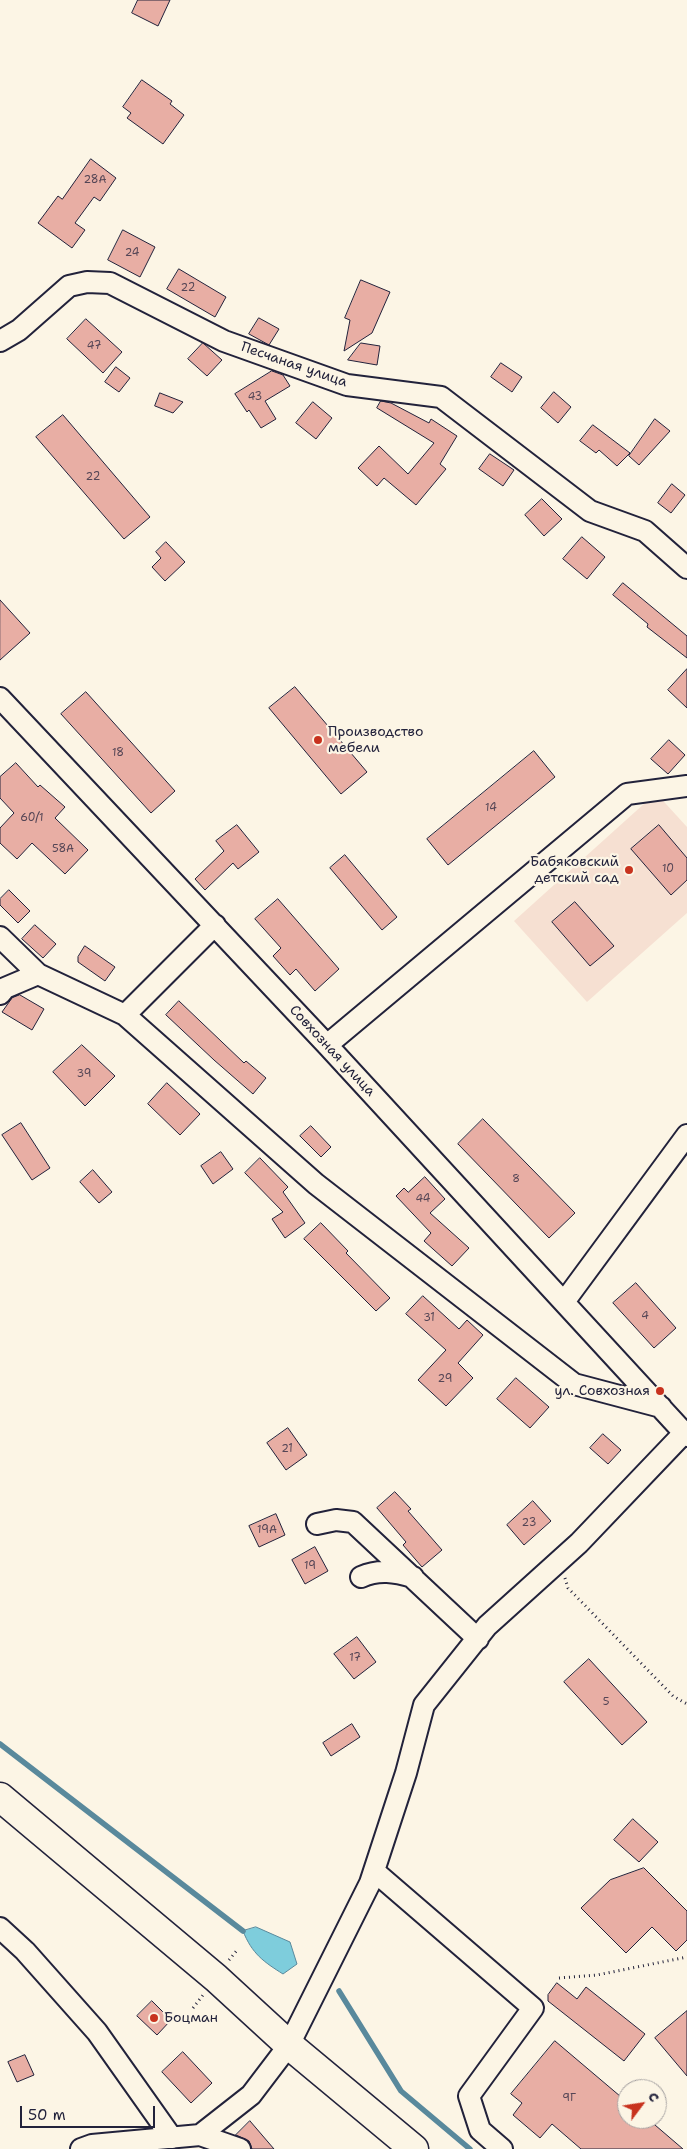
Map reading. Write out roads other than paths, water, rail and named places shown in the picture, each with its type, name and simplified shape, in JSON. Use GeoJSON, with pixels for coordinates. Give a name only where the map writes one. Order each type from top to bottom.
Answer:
{"type":"FeatureCollection","features":[{"type":"Feature","properties":{"kind":"highway"},"geometry":{"type":"LineString","coordinates":[[0,1797],[216,1978],[289,2045],[414,2149]]}},
{"type":"Feature","properties":{"kind":"street","name":"Песчаная улица"},"geometry":{"type":"LineString","coordinates":[[0,341],[19,330],[69,286],[87,282],[110,283],[224,341],[347,385],[441,397],[590,511],[645,531],[687,568]]}},
{"type":"Feature","properties":{"kind":"street","name":"Совхозная улица"},"geometry":{"type":"LineString","coordinates":[[0,698],[327,1045],[686,1434]]}},
{"type":"Feature","properties":{"kind":"street"},"geometry":{"type":"LineString","coordinates":[[327,1045],[627,794],[687,786]]}},
{"type":"Feature","properties":{"kind":"street"},"geometry":{"type":"LineString","coordinates":[[125,1014],[215,925]]}},
{"type":"Feature","properties":{"kind":"street"},"geometry":{"type":"LineString","coordinates":[[0,937],[38,974],[125,1014],[316,1184],[574,1384],[661,1407]]}},
{"type":"Feature","properties":{"kind":"street"},"geometry":{"type":"LineString","coordinates":[[0,994],[5,988],[38,974]]}},
{"type":"Feature","properties":{"kind":"street"},"geometry":{"type":"LineString","coordinates":[[564,1302],[687,1136]]}},
{"type":"Feature","properties":{"kind":"street"},"geometry":{"type":"LineString","coordinates":[[200,2135],[251,2095],[289,2045],[370,1883],[406,1773],[424,1705],[488,1626],[560,1560],[686,1434]]}},
{"type":"Feature","properties":{"kind":"street"},"geometry":{"type":"LineString","coordinates":[[317,1524],[336,1520],[354,1522],[478,1639]]}},
{"type":"Feature","properties":{"kind":"street"},"geometry":{"type":"LineString","coordinates":[[361,1577],[371,1573],[393,1571],[414,1577]]}},
{"type":"Feature","properties":{"kind":"street"},"geometry":{"type":"LineString","coordinates":[[374,1871],[534,2008],[469,2096],[480,2130],[502,2149]]}},
{"type":"Feature","properties":{"kind":"street"},"geometry":{"type":"LineString","coordinates":[[0,1928],[25,1952],[97,2032],[172,2138]]}},
{"type":"Feature","properties":{"kind":"street"},"geometry":{"type":"LineString","coordinates":[[81,2149],[92,2145],[200,2135],[240,2149]]}},
{"type":"Feature","properties":{"kind":"water"},"geometry":{"type":"Polygon","coordinates":[[[256,1927],[290,1942],[297,1964],[283,1974],[259,1957],[250,1946],[243,1931],[256,1927]]]}},
{"type":"Feature","properties":{"kind":"waterway"},"geometry":{"type":"LineString","coordinates":[[0,1744],[243,1931]]}},
{"type":"Feature","properties":{"kind":"waterway"},"geometry":{"type":"LineString","coordinates":[[339,1991],[401,2091],[470,2149]]}},
{"type":"Feature","properties":{"kind":"place","name":"Производство мебели"},"geometry":{"type":"Point","coordinates":[318,740]}},
{"type":"Feature","properties":{"kind":"place","name":"Бабяковский детский сад"},"geometry":{"type":"Point","coordinates":[629,870]}},
{"type":"Feature","properties":{"kind":"place","name":"ул. Совхозная"},"geometry":{"type":"Point","coordinates":[660,1391]}},
{"type":"Feature","properties":{"kind":"place","name":"Боцман"},"geometry":{"type":"Point","coordinates":[154,2018]}}]}
